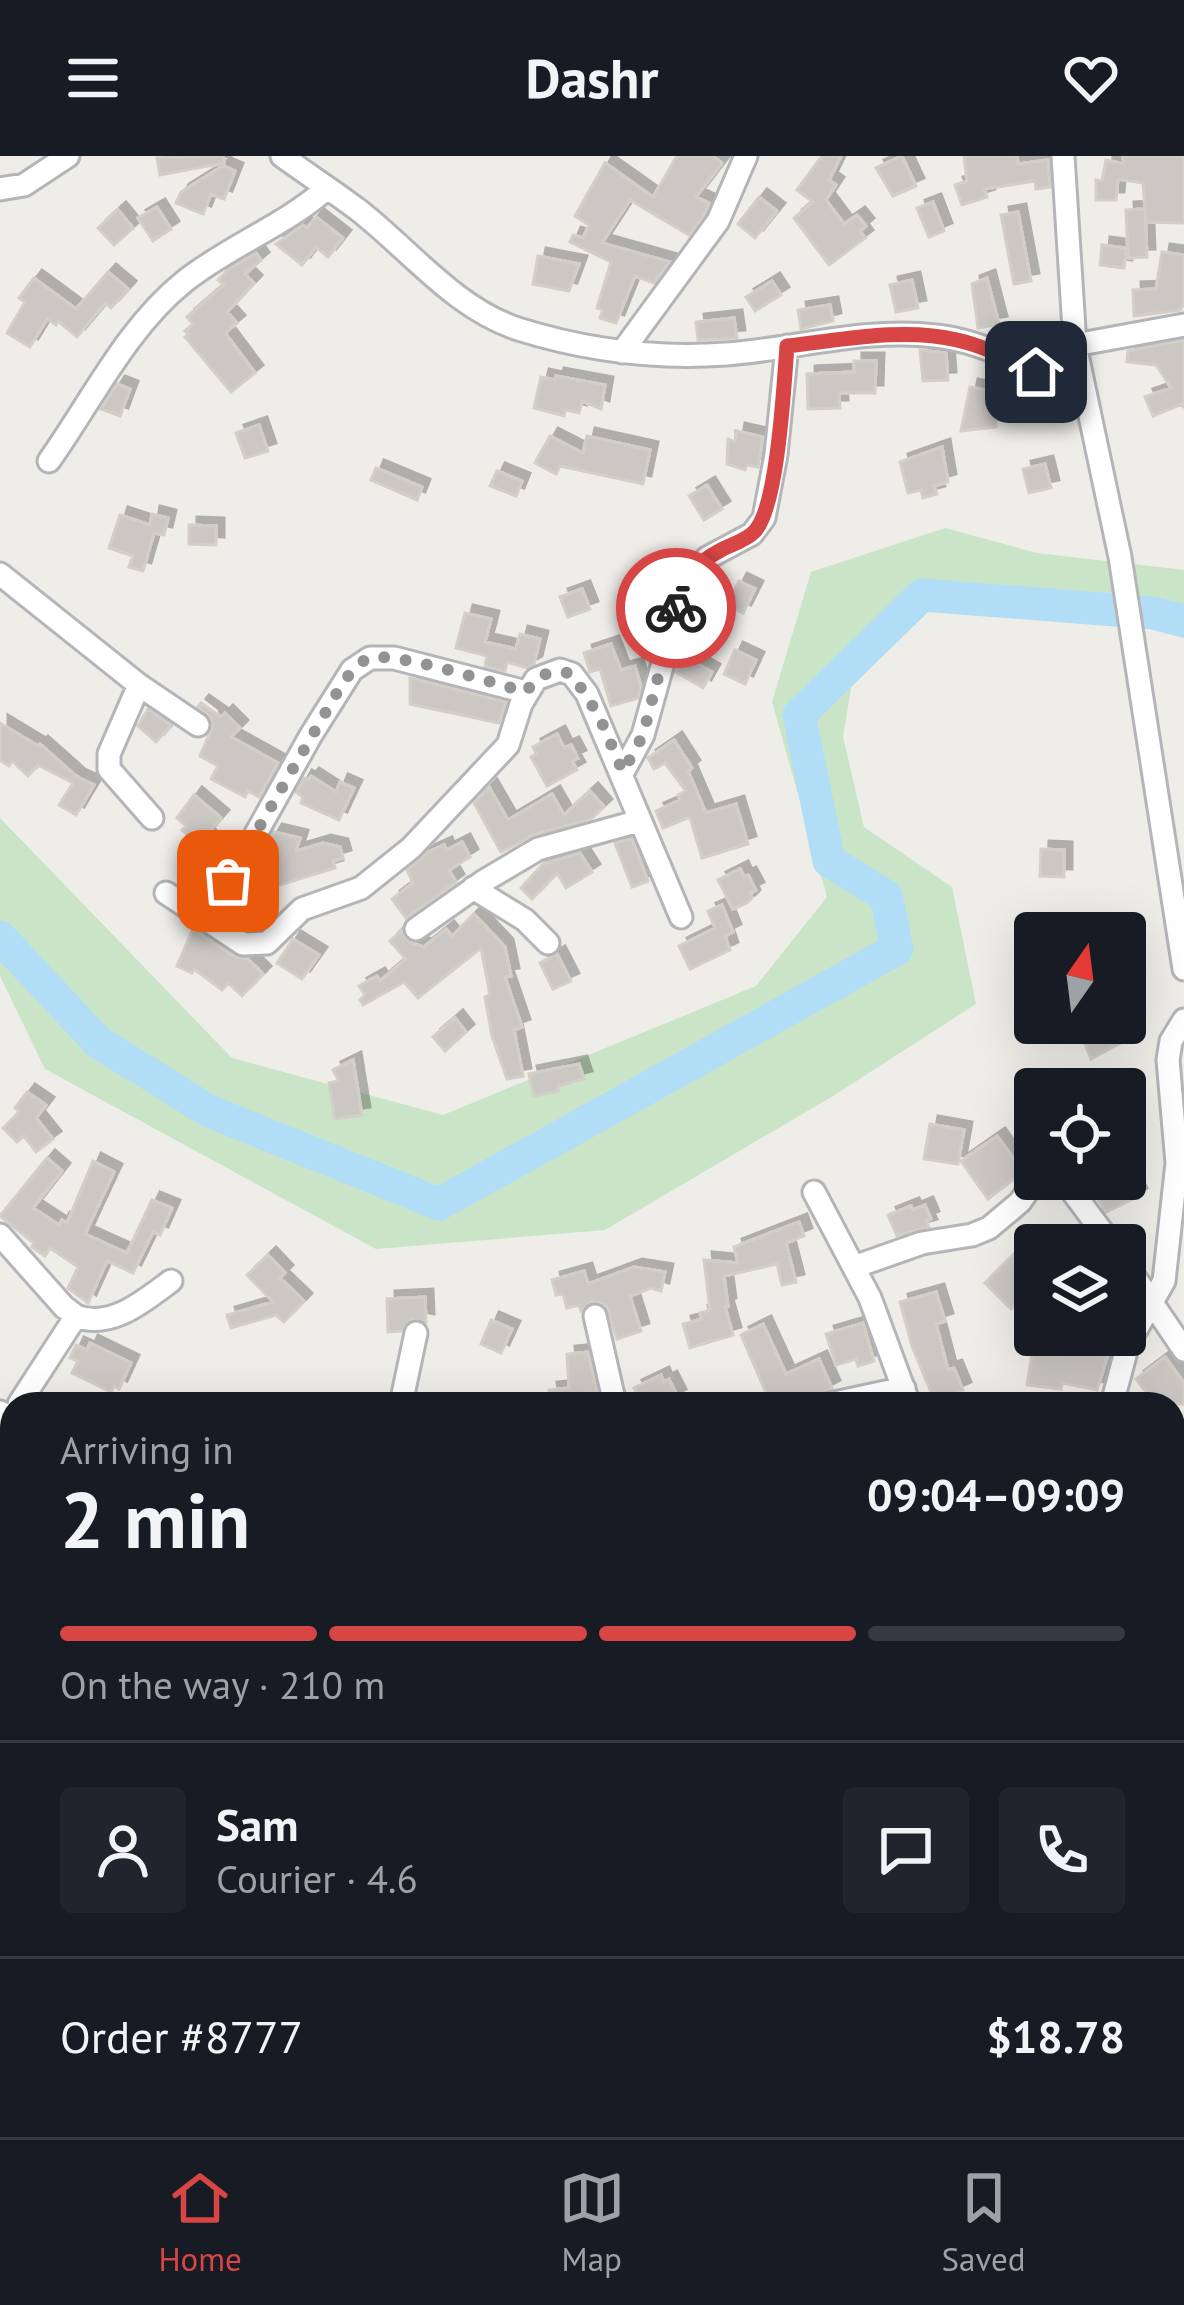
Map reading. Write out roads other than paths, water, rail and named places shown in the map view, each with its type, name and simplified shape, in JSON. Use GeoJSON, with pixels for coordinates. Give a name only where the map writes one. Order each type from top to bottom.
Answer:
{"type":"FeatureCollection","features":[{"type":"Feature","properties":{"kind":"street"},"geometry":{"type":"LineString","coordinates":[[0,189],[24,184],[68,156]]}},
{"type":"Feature","properties":{"kind":"street"},"geometry":{"type":"LineString","coordinates":[[283,156],[355,208],[484,315],[518,328],[656,357],[934,335],[994,353],[1086,401]]}},
{"type":"Feature","properties":{"kind":"street"},"geometry":{"type":"LineString","coordinates":[[622,352],[718,221],[746,156]]}},
{"type":"Feature","properties":{"kind":"street"},"geometry":{"type":"LineString","coordinates":[[1064,156],[1075,345],[1120,556],[1184,969]]}},
{"type":"Feature","properties":{"kind":"street"},"geometry":{"type":"LineString","coordinates":[[49,461],[130,341],[181,284],[326,189]]}},
{"type":"Feature","properties":{"kind":"street"},"geometry":{"type":"LineString","coordinates":[[1075,345],[1184,326]]}},
{"type":"Feature","properties":{"kind":"street"},"geometry":{"type":"LineString","coordinates":[[623,772],[643,735],[686,580],[707,558],[752,535],[764,518],[787,346]]}},
{"type":"Feature","properties":{"kind":"street"},"geometry":{"type":"LineString","coordinates":[[0,574],[139,685],[198,725]]}},
{"type":"Feature","properties":{"kind":"street"},"geometry":{"type":"LineString","coordinates":[[209,918],[352,670],[370,658],[394,658],[526,692]]}},
{"type":"Feature","properties":{"kind":"street"},"geometry":{"type":"LineString","coordinates":[[166,893],[243,944],[267,944],[302,909],[361,888],[411,848],[508,745],[526,692],[549,672],[572,674],[593,704],[681,917]]}},
{"type":"Feature","properties":{"kind":"street"},"geometry":{"type":"LineString","coordinates":[[139,685],[109,754],[109,770],[152,818]]}},
{"type":"Feature","properties":{"kind":"street"},"geometry":{"type":"LineString","coordinates":[[416,929],[538,849],[639,820]]}},
{"type":"Feature","properties":{"kind":"street"},"geometry":{"type":"LineString","coordinates":[[472,888],[525,920],[548,944]]}},
{"type":"Feature","properties":{"kind":"street"},"geometry":{"type":"LineString","coordinates":[[1115,1392],[1128,1344],[1164,1281],[1177,1163],[1168,1060],[1171,1041],[1184,1020]]}},
{"type":"Feature","properties":{"kind":"street"},"geometry":{"type":"LineString","coordinates":[[814,1192],[871,1298],[906,1392]]}},
{"type":"Feature","properties":{"kind":"street"},"geometry":{"type":"LineString","coordinates":[[854,1267],[922,1243],[972,1235],[989,1228],[1021,1200]]}},
{"type":"Feature","properties":{"kind":"street"},"geometry":{"type":"LineString","coordinates":[[0,1235],[64,1307],[85,1320],[123,1314],[171,1280]]}},
{"type":"Feature","properties":{"kind":"street"},"geometry":{"type":"LineString","coordinates":[[1146,1291],[1184,1350]]}},
{"type":"Feature","properties":{"kind":"street"},"geometry":{"type":"LineString","coordinates":[[27,1392],[76,1316]]}},
{"type":"Feature","properties":{"kind":"street"},"geometry":{"type":"LineString","coordinates":[[595,1316],[612,1392]]}},
{"type":"Feature","properties":{"kind":"street"},"geometry":{"type":"LineString","coordinates":[[404,1392],[416,1333]]}},
{"type":"Feature","properties":{"kind":"waterway"},"geometry":{"type":"LineString","coordinates":[[0,937],[98,1042],[209,1111],[439,1204],[897,949],[886,896],[829,861],[799,715],[922,595],[1153,613],[1184,621]]}}]}
